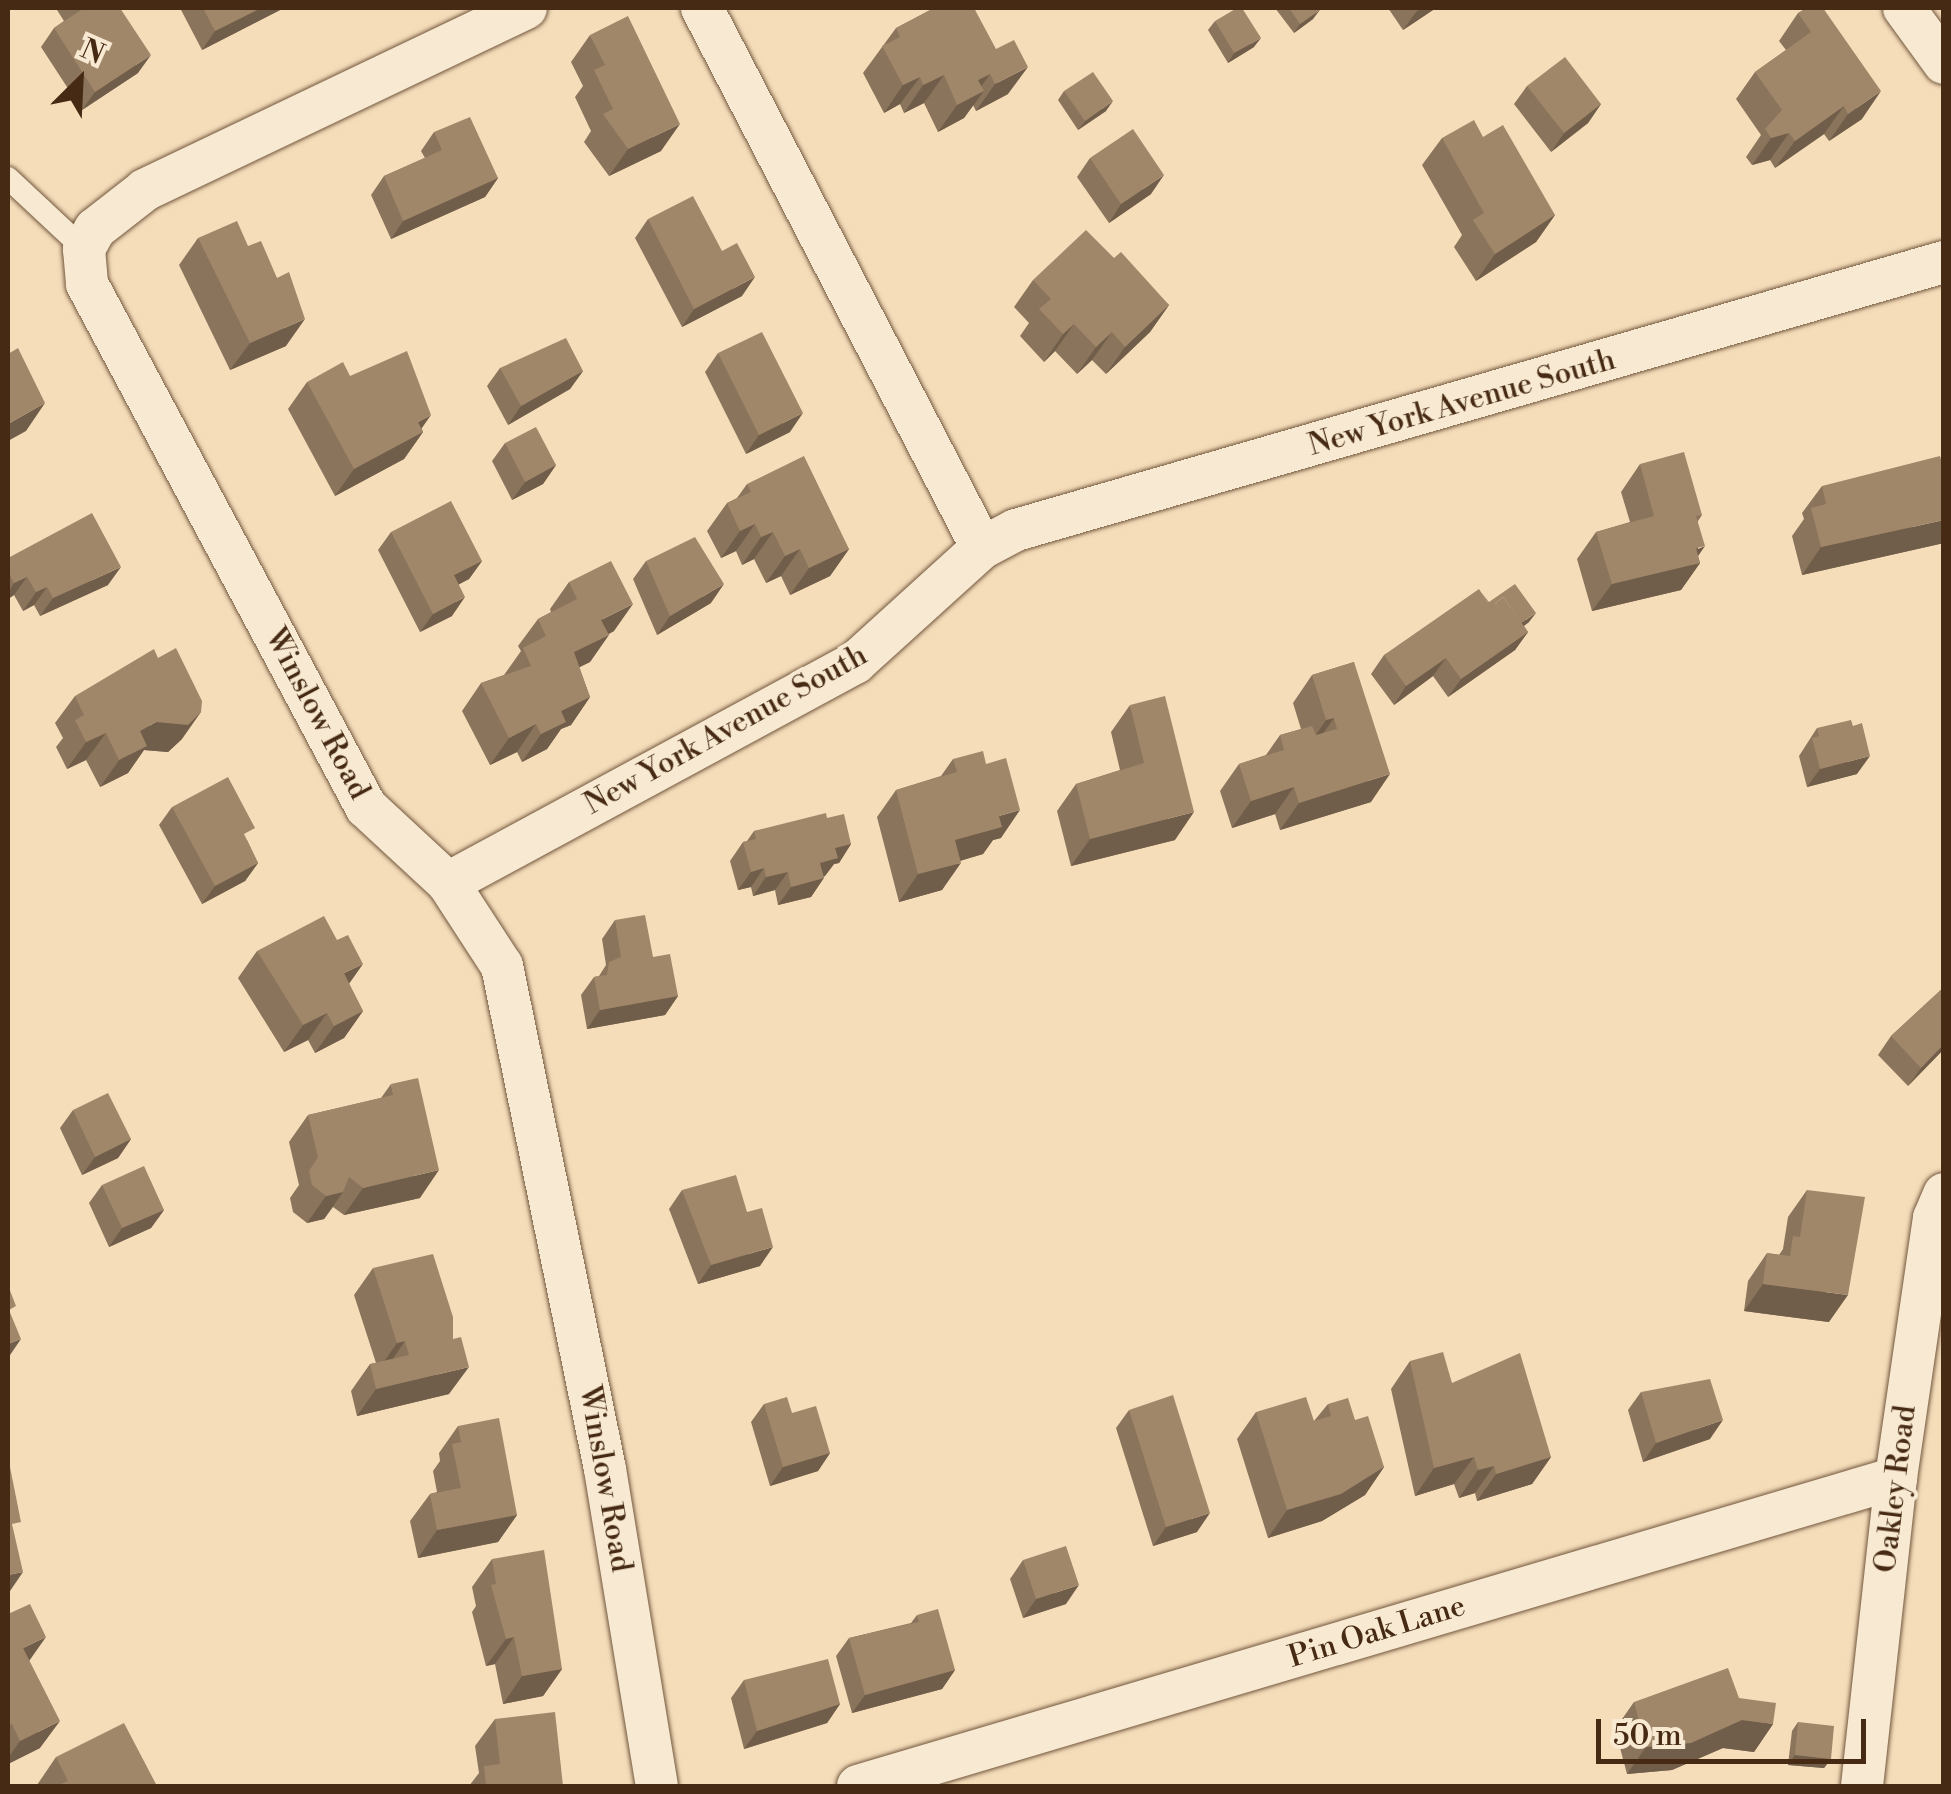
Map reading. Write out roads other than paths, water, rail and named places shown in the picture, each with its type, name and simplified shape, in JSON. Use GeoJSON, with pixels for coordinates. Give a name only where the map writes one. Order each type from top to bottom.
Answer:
{"type":"FeatureCollection","features":[{"type":"Feature","properties":{"kind":"street"},"geometry":{"type":"LineString","coordinates":[[84,249],[95,228],[145,190],[526,8]]}},
{"type":"Feature","properties":{"kind":"street"},"geometry":{"type":"LineString","coordinates":[[702,8],[982,548]]}},
{"type":"Feature","properties":{"kind":"street"},"geometry":{"type":"LineString","coordinates":[[1904,8],[1944,63]]}},
{"type":"Feature","properties":{"kind":"street","name":"Winslow Road"},"geometry":{"type":"LineString","coordinates":[[84,249],[87,284],[366,807],[448,883],[502,966],[605,1469],[657,1786]]}},
{"type":"Feature","properties":{"kind":"street","name":"New York Avenue South"},"geometry":{"type":"LineString","coordinates":[[448,883],[855,663],[982,548],[1016,530],[1944,262]]}},
{"type":"Feature","properties":{"kind":"street","name":"Oakley Road"},"geometry":{"type":"LineString","coordinates":[[1862,1786],[1896,1478],[1934,1218],[1944,1194]]}},
{"type":"Feature","properties":{"kind":"street","name":"Pin Oak Lane"},"geometry":{"type":"LineString","coordinates":[[858,1786],[1896,1478]]}},
{"type":"Feature","properties":{"kind":"lane"},"geometry":{"type":"LineString","coordinates":[[8,178],[84,249]]}}]}
